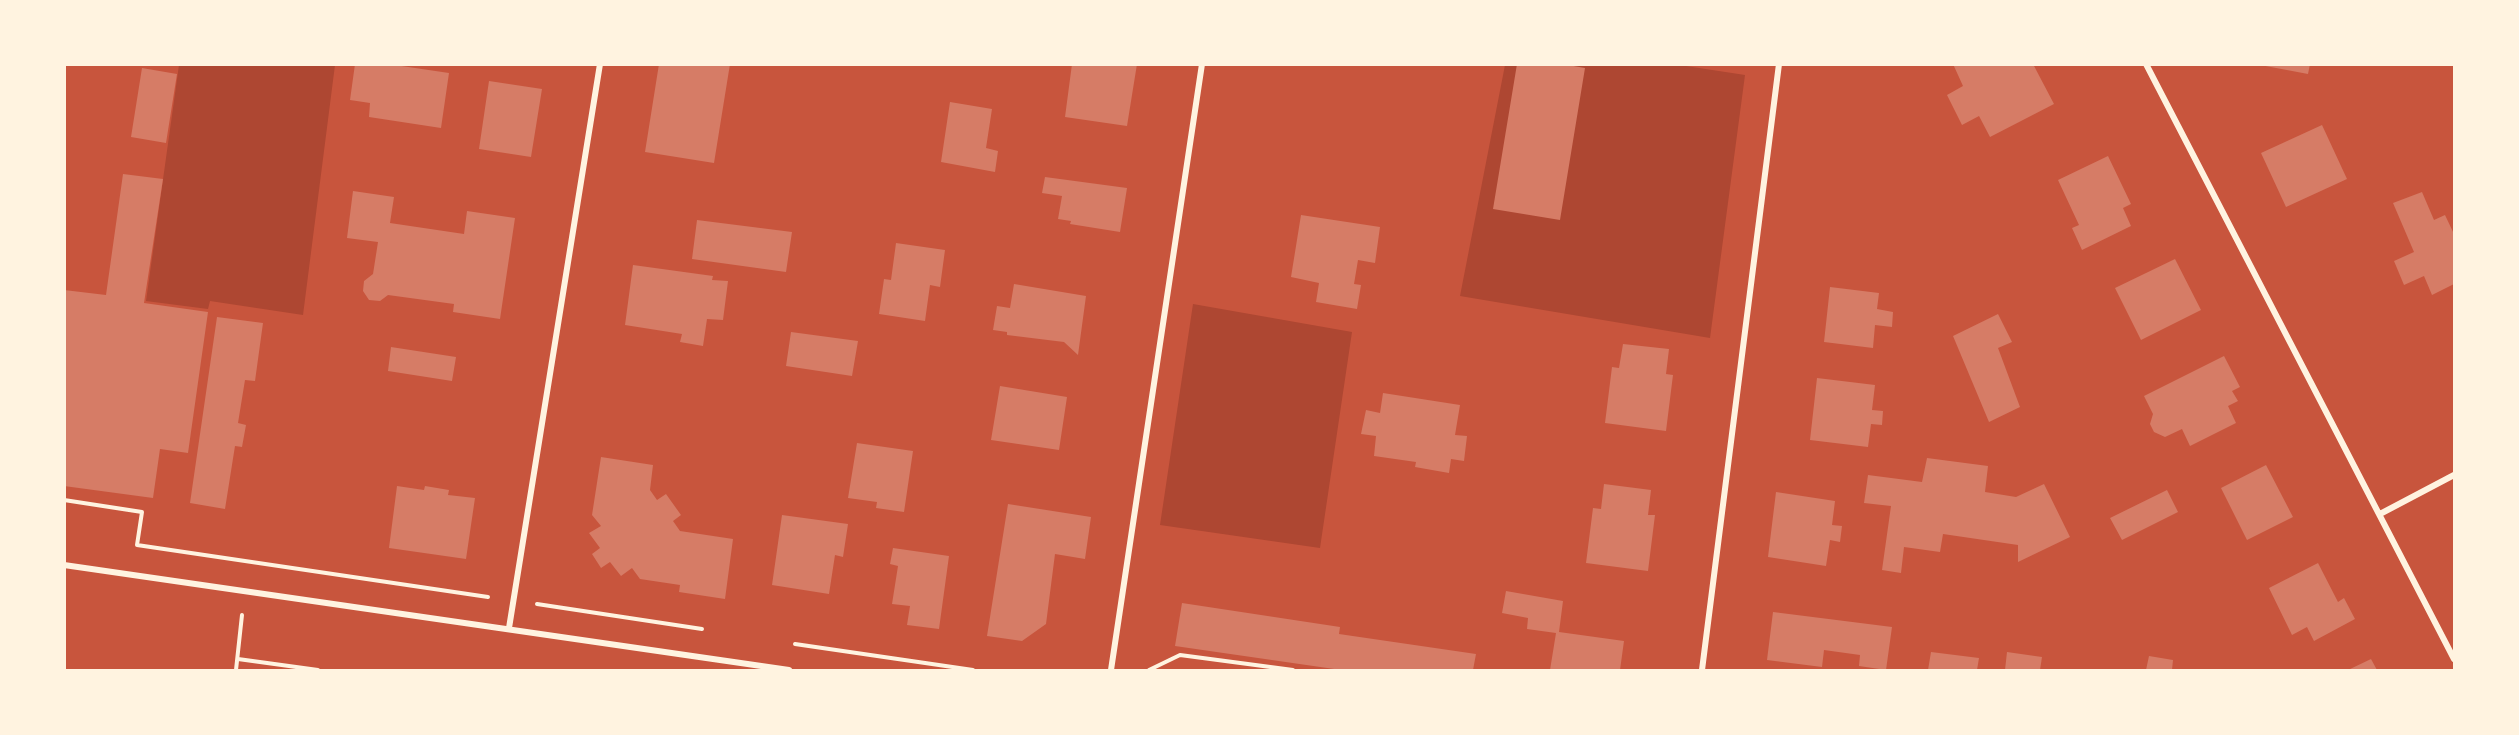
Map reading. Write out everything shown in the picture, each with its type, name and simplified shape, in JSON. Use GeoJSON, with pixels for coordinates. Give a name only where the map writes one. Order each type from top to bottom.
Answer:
{"type":"FeatureCollection","features":[{"type":"Feature","properties":{"kind":"street"},"geometry":{"type":"LineString","coordinates":[[509,628],[600,64]]}},
{"type":"Feature","properties":{"kind":"street"},"geometry":{"type":"LineString","coordinates":[[1111,670],[1202,64]]}},
{"type":"Feature","properties":{"kind":"street"},"geometry":{"type":"LineString","coordinates":[[1702,670],[1779,64]]}},
{"type":"Feature","properties":{"kind":"street"},"geometry":{"type":"LineString","coordinates":[[2146,64],[2454,660]]}},
{"type":"Feature","properties":{"kind":"street"},"geometry":{"type":"LineString","coordinates":[[2380,514],[2454,475]]}},
{"type":"Feature","properties":{"kind":"street"},"geometry":{"type":"LineString","coordinates":[[64,565],[789,670]]}},
{"type":"Feature","properties":{"kind":"path"},"geometry":{"type":"LineString","coordinates":[[236,670],[245,592]]}},
{"type":"Feature","properties":{"kind":"path"},"geometry":{"type":"LineString","coordinates":[[1149,670],[1180,655],[1293,670]]}},
{"type":"Feature","properties":{"kind":"path"},"geometry":{"type":"LineString","coordinates":[[238,658],[318,670]]}},
{"type":"Feature","properties":{"kind":"shaded area"},"geometry":{"type":"Polygon","coordinates":[[[1673,64],[1745,75],[1710,338],[1460,296],[1505,65],[1673,64]]]}},
{"type":"Feature","properties":{"kind":"shaded area"},"geometry":{"type":"Polygon","coordinates":[[[179,65],[335,65],[303,315],[210,301],[208,309],[146,301],[179,65]]]}},
{"type":"Feature","properties":{"kind":"shaded area"},"geometry":{"type":"Polygon","coordinates":[[[1193,304],[1352,332],[1320,548],[1160,525],[1193,304]]]}},
{"type":"Feature","properties":{"kind":"building"},"geometry":{"type":"Polygon","coordinates":[[[355,64],[388,64],[449,73],[441,128],[369,117],[370,103],[350,100],[355,64]]]}},
{"type":"Feature","properties":{"kind":"building"},"geometry":{"type":"Polygon","coordinates":[[[659,64],[730,64],[714,163],[645,152],[659,64]]]}},
{"type":"Feature","properties":{"kind":"building"},"geometry":{"type":"Polygon","coordinates":[[[1072,64],[1137,64],[1127,126],[1065,117],[1072,64]]]}},
{"type":"Feature","properties":{"kind":"building"},"geometry":{"type":"Polygon","coordinates":[[[1517,64],[1562,64],[1585,68],[1560,220],[1493,209],[1517,64]]]}},
{"type":"Feature","properties":{"kind":"building"},"geometry":{"type":"Polygon","coordinates":[[[1953,64],[2033,64],[2054,104],[1990,137],[1979,116],[1962,125],[1947,95],[1963,86],[1953,64]]]}},
{"type":"Feature","properties":{"kind":"building"},"geometry":{"type":"Polygon","coordinates":[[[2255,64],[2310,64],[2308,74],[2255,64]]]}},
{"type":"Feature","properties":{"kind":"building"},"geometry":{"type":"Polygon","coordinates":[[[142,68],[177,74],[166,143],[131,137],[142,68]]]}},
{"type":"Feature","properties":{"kind":"building"},"geometry":{"type":"Polygon","coordinates":[[[489,81],[542,89],[531,157],[479,149],[489,81]]]}},
{"type":"Feature","properties":{"kind":"building"},"geometry":{"type":"Polygon","coordinates":[[[950,102],[992,109],[986,148],[998,151],[995,172],[941,162],[950,102]]]}},
{"type":"Feature","properties":{"kind":"building"},"geometry":{"type":"Polygon","coordinates":[[[2322,125],[2347,179],[2286,207],[2261,153],[2322,125]]]}},
{"type":"Feature","properties":{"kind":"building"},"geometry":{"type":"Polygon","coordinates":[[[2108,156],[2131,204],[2123,208],[2131,226],[2082,250],[2072,228],[2079,225],[2058,180],[2108,156]]]}},
{"type":"Feature","properties":{"kind":"building"},"geometry":{"type":"Polygon","coordinates":[[[123,174],[163,179],[144,303],[208,312],[188,453],[160,449],[153,498],[64,486],[64,290],[106,295],[123,174]]]}},
{"type":"Feature","properties":{"kind":"building"},"geometry":{"type":"Polygon","coordinates":[[[1045,177],[1127,188],[1120,232],[1070,224],[1071,221],[1058,219],[1062,196],[1042,193],[1045,177]]]}},
{"type":"Feature","properties":{"kind":"building"},"geometry":{"type":"Polygon","coordinates":[[[353,191],[394,197],[390,223],[464,234],[467,211],[515,218],[500,319],[453,312],[454,304],[388,295],[380,301],[369,300],[363,291],[364,281],[373,274],[378,242],[347,238],[353,191]]]}},
{"type":"Feature","properties":{"kind":"building"},"geometry":{"type":"Polygon","coordinates":[[[2422,192],[2434,220],[2445,215],[2454,234],[2454,284],[2432,295],[2424,276],[2404,285],[2394,261],[2414,252],[2393,203],[2422,192]]]}},
{"type":"Feature","properties":{"kind":"building"},"geometry":{"type":"Polygon","coordinates":[[[1301,215],[1380,227],[1375,263],[1358,260],[1354,284],[1361,285],[1357,309],[1316,302],[1319,283],[1291,277],[1301,215]]]}},
{"type":"Feature","properties":{"kind":"building"},"geometry":{"type":"Polygon","coordinates":[[[697,220],[792,232],[786,272],[692,259],[697,220]]]}},
{"type":"Feature","properties":{"kind":"building"},"geometry":{"type":"Polygon","coordinates":[[[896,243],[945,250],[940,287],[930,285],[925,321],[879,314],[884,279],[891,280],[896,243]]]}},
{"type":"Feature","properties":{"kind":"building"},"geometry":{"type":"Polygon","coordinates":[[[2175,259],[2201,310],[2141,340],[2115,288],[2175,259]]]}},
{"type":"Feature","properties":{"kind":"building"},"geometry":{"type":"Polygon","coordinates":[[[633,265],[713,276],[712,280],[728,281],[723,320],[707,319],[703,346],[680,342],[682,334],[625,325],[633,265]]]}},
{"type":"Feature","properties":{"kind":"building"},"geometry":{"type":"Polygon","coordinates":[[[1014,284],[1086,296],[1078,355],[1064,342],[1007,335],[1007,332],[993,330],[997,306],[1010,308],[1014,284]]]}},
{"type":"Feature","properties":{"kind":"building"},"geometry":{"type":"Polygon","coordinates":[[[1830,287],[1879,293],[1877,309],[1893,312],[1892,327],[1875,325],[1873,348],[1824,342],[1830,287]]]}},
{"type":"Feature","properties":{"kind":"building"},"geometry":{"type":"Polygon","coordinates":[[[1998,314],[2012,342],[1998,348],[2020,407],[1989,422],[1953,336],[1998,314]]]}},
{"type":"Feature","properties":{"kind":"building"},"geometry":{"type":"Polygon","coordinates":[[[217,317],[263,323],[255,381],[245,380],[238,423],[246,425],[242,447],[235,446],[225,509],[190,503],[217,317]]]}},
{"type":"Feature","properties":{"kind":"building"},"geometry":{"type":"Polygon","coordinates":[[[791,332],[858,341],[852,376],[786,366],[791,332]]]}},
{"type":"Feature","properties":{"kind":"building"},"geometry":{"type":"Polygon","coordinates":[[[1623,344],[1669,349],[1666,374],[1673,375],[1666,431],[1605,423],[1612,367],[1619,368],[1623,344]]]}},
{"type":"Feature","properties":{"kind":"building"},"geometry":{"type":"Polygon","coordinates":[[[391,347],[456,357],[452,381],[388,371],[391,347]]]}},
{"type":"Feature","properties":{"kind":"building"},"geometry":{"type":"Polygon","coordinates":[[[2224,356],[2240,387],[2232,391],[2238,401],[2228,406],[2236,423],[2190,446],[2182,429],[2165,437],[2154,432],[2150,424],[2153,414],[2144,396],[2224,356]]]}},
{"type":"Feature","properties":{"kind":"building"},"geometry":{"type":"Polygon","coordinates":[[[1817,378],[1875,385],[1872,410],[1883,411],[1882,425],[1871,424],[1868,447],[1810,440],[1817,378]]]}},
{"type":"Feature","properties":{"kind":"building"},"geometry":{"type":"Polygon","coordinates":[[[1000,386],[1067,397],[1059,450],[991,440],[1000,386]]]}},
{"type":"Feature","properties":{"kind":"building"},"geometry":{"type":"Polygon","coordinates":[[[1383,393],[1460,405],[1455,435],[1467,436],[1464,461],[1451,459],[1449,473],[1415,467],[1416,462],[1374,456],[1376,436],[1361,434],[1366,410],[1380,413],[1383,393]]]}},
{"type":"Feature","properties":{"kind":"building"},"geometry":{"type":"Polygon","coordinates":[[[857,443],[913,451],[904,512],[876,508],[877,502],[848,498],[857,443]]]}},
{"type":"Feature","properties":{"kind":"building"},"geometry":{"type":"Polygon","coordinates":[[[601,457],[653,465],[650,490],[657,500],[666,494],[681,515],[673,521],[680,531],[733,539],[725,599],[679,592],[680,585],[640,579],[632,568],[621,576],[610,562],[601,568],[592,554],[600,548],[589,533],[601,526],[592,515],[601,457]]]}},
{"type":"Feature","properties":{"kind":"building"},"geometry":{"type":"Polygon","coordinates":[[[1927,458],[1988,466],[1985,492],[2016,497],[2044,484],[2070,537],[2018,562],[2018,545],[1943,534],[1940,552],[1904,547],[1901,573],[1882,570],[1891,506],[1864,503],[1868,475],[1922,482],[1927,458]]]}},
{"type":"Feature","properties":{"kind":"building"},"geometry":{"type":"Polygon","coordinates":[[[2266,465],[2293,517],[2247,540],[2221,488],[2266,465]]]}},
{"type":"Feature","properties":{"kind":"building"},"geometry":{"type":"Polygon","coordinates":[[[1604,484],[1651,490],[1648,515],[1655,515],[1648,571],[1586,563],[1593,508],[1601,509],[1604,484]]]}},
{"type":"Feature","properties":{"kind":"building"},"geometry":{"type":"Polygon","coordinates":[[[397,486],[424,490],[425,486],[449,490],[448,495],[475,498],[466,559],[389,548],[397,486]]]}},
{"type":"Feature","properties":{"kind":"building"},"geometry":{"type":"Polygon","coordinates":[[[2167,490],[2178,512],[2122,540],[2110,518],[2167,490]]]}},
{"type":"Feature","properties":{"kind":"building"},"geometry":{"type":"Polygon","coordinates":[[[1776,492],[1835,501],[1832,525],[1842,526],[1840,542],[1830,540],[1826,566],[1768,557],[1776,492]]]}},
{"type":"Feature","properties":{"kind":"building"},"geometry":{"type":"Polygon","coordinates":[[[1008,504],[1091,517],[1085,559],[1055,554],[1046,624],[1022,641],[987,636],[1008,504]]]}},
{"type":"Feature","properties":{"kind":"building"},"geometry":{"type":"Polygon","coordinates":[[[782,515],[848,524],[843,557],[835,555],[829,594],[772,585],[782,515]]]}},
{"type":"Feature","properties":{"kind":"building"},"geometry":{"type":"Polygon","coordinates":[[[893,548],[949,556],[939,629],[907,625],[910,606],[892,604],[898,566],[890,564],[893,548]]]}},
{"type":"Feature","properties":{"kind":"building"},"geometry":{"type":"Polygon","coordinates":[[[2318,563],[2338,602],[2344,598],[2355,619],[2314,641],[2307,627],[2292,635],[2269,588],[2318,563]]]}},
{"type":"Feature","properties":{"kind":"building"},"geometry":{"type":"Polygon","coordinates":[[[1506,591],[1563,601],[1559,632],[1624,641],[1620,670],[1550,670],[1556,633],[1527,629],[1528,618],[1502,613],[1506,591]]]}},
{"type":"Feature","properties":{"kind":"building"},"geometry":{"type":"Polygon","coordinates":[[[1182,603],[1340,627],[1339,634],[1476,654],[1473,670],[1341,670],[1175,646],[1182,603]]]}},
{"type":"Feature","properties":{"kind":"building"},"geometry":{"type":"Polygon","coordinates":[[[1773,612],[1892,627],[1886,670],[1859,666],[1860,655],[1824,650],[1822,667],[1767,660],[1773,612]]]}},
{"type":"Feature","properties":{"kind":"building"},"geometry":{"type":"Polygon","coordinates":[[[1931,652],[1979,658],[1977,670],[1928,670],[1931,652]]]}},
{"type":"Feature","properties":{"kind":"building"},"geometry":{"type":"Polygon","coordinates":[[[2007,652],[2042,657],[2040,670],[2005,670],[2007,652]]]}},
{"type":"Feature","properties":{"kind":"building"},"geometry":{"type":"Polygon","coordinates":[[[2149,656],[2173,660],[2172,670],[2146,670],[2149,656]]]}},
{"type":"Feature","properties":{"kind":"building"},"geometry":{"type":"Polygon","coordinates":[[[2371,659],[2377,670],[2348,670],[2371,659]]]}}]}
